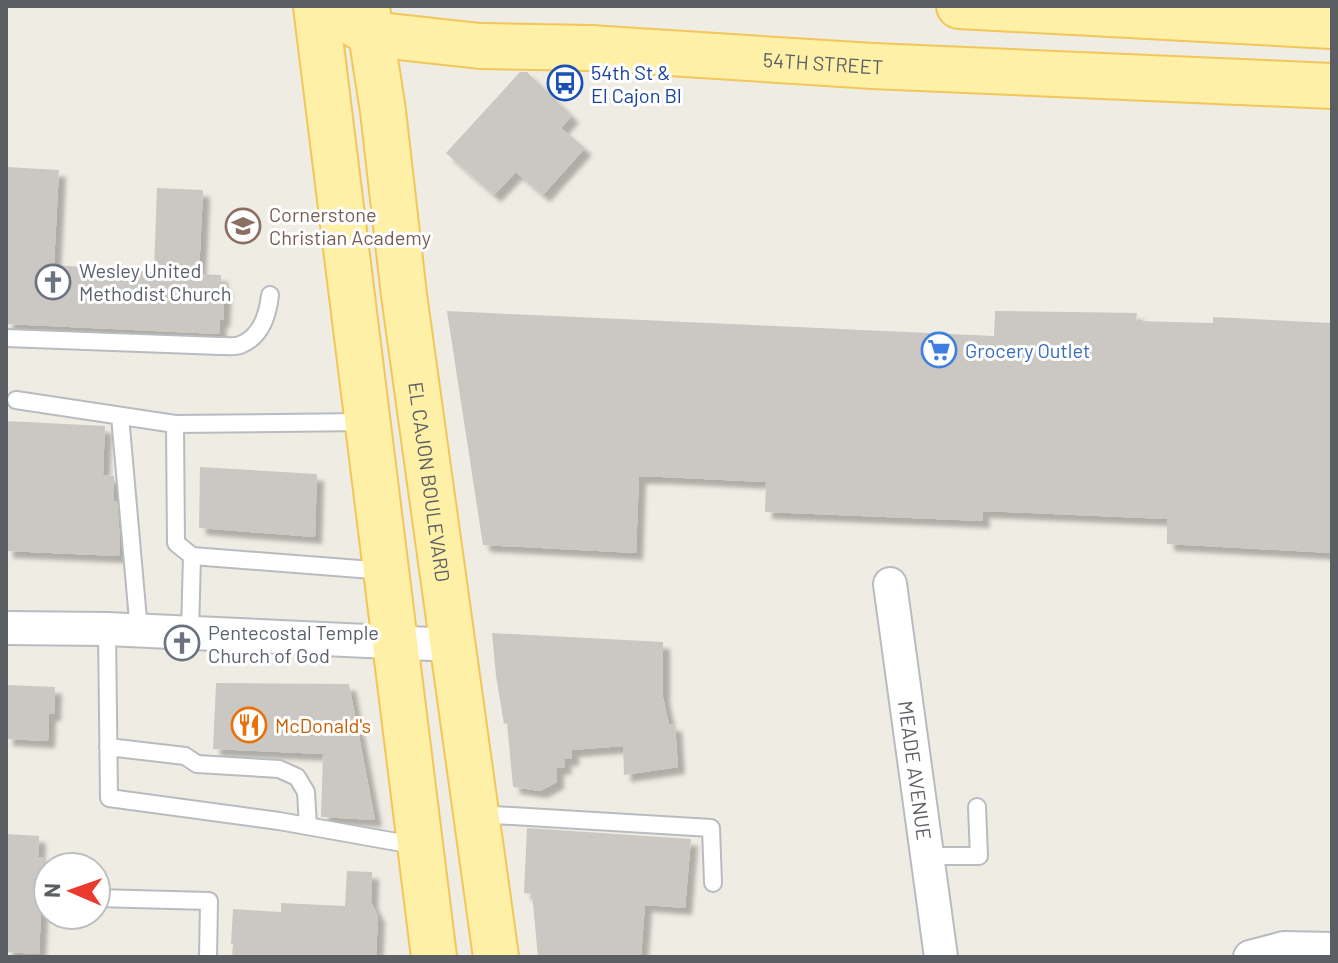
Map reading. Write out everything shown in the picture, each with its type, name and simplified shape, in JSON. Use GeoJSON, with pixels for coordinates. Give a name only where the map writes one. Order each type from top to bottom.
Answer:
{"type":"FeatureCollection","features":[{"type":"Feature","properties":{"kind":"main road"},"geometry":{"type":"LineString","coordinates":[[316,6],[434,957]]}},
{"type":"Feature","properties":{"kind":"main road","name":"54TH STREET"},"geometry":{"type":"LineString","coordinates":[[324,6],[480,46],[590,48],[873,66],[1332,86]]}},
{"type":"Feature","properties":{"kind":"main road"},"geometry":{"type":"LineString","coordinates":[[959,6],[1139,11],[1332,26]]}},
{"type":"Feature","properties":{"kind":"main road","name":"EL CAJON BOULEVARD"},"geometry":{"type":"LineString","coordinates":[[369,20],[496,957]]}},
{"type":"Feature","properties":{"kind":"street","name":"MEADE AVENUE"},"geometry":{"type":"LineString","coordinates":[[890,584],[941,957]]}},
{"type":"Feature","properties":{"kind":"street"},"geometry":{"type":"LineString","coordinates":[[6,628],[107,629],[453,645]]}},
{"type":"Feature","properties":{"kind":"street"},"geometry":{"type":"LineString","coordinates":[[1250,957],[1284,948],[1332,949]]}},
{"type":"Feature","properties":{"kind":"lane"},"geometry":{"type":"LineString","coordinates":[[6,338],[241,345],[265,321],[270,295]]}},
{"type":"Feature","properties":{"kind":"lane"},"geometry":{"type":"LineString","coordinates":[[16,400],[175,424],[368,422]]}},
{"type":"Feature","properties":{"kind":"lane"},"geometry":{"type":"LineString","coordinates":[[120,416],[139,631]]}},
{"type":"Feature","properties":{"kind":"lane"},"geometry":{"type":"LineString","coordinates":[[175,424],[176,543],[192,556],[386,571]]}},
{"type":"Feature","properties":{"kind":"lane"},"geometry":{"type":"LineString","coordinates":[[190,633],[192,556]]}},
{"type":"Feature","properties":{"kind":"lane"},"geometry":{"type":"LineString","coordinates":[[107,629],[109,798],[308,826],[421,846]]}},
{"type":"Feature","properties":{"kind":"lane"},"geometry":{"type":"LineString","coordinates":[[108,747],[185,756],[197,764],[279,769],[297,777],[306,792],[308,826]]}},
{"type":"Feature","properties":{"kind":"lane"},"geometry":{"type":"LineString","coordinates":[[927,856],[979,856],[977,807]]}},
{"type":"Feature","properties":{"kind":"lane"},"geometry":{"type":"LineString","coordinates":[[477,814],[711,828],[713,883]]}},
{"type":"Feature","properties":{"kind":"lane"},"geometry":{"type":"LineString","coordinates":[[112,898],[209,901],[208,957]]}},
{"type":"Feature","properties":{"kind":"building"},"geometry":{"type":"Polygon","coordinates":[[[520,72],[527,72],[572,116],[561,128],[585,148],[543,195],[516,172],[494,195],[446,153],[520,72]]]}},
{"type":"Feature","properties":{"kind":"building"},"geometry":{"type":"Polygon","coordinates":[[[6,167],[59,170],[54,265],[154,272],[157,188],[203,190],[199,274],[221,275],[221,285],[225,285],[219,334],[6,324],[6,167]]]}},
{"type":"Feature","properties":{"kind":"building"},"geometry":{"type":"Polygon","coordinates":[[[447,311],[994,336],[995,311],[1137,313],[1136,321],[1213,323],[1213,317],[1332,323],[1332,553],[1167,544],[1167,519],[982,511],[983,521],[765,512],[766,482],[662,477],[639,477],[636,553],[483,545],[447,311]]]}},
{"type":"Feature","properties":{"kind":"building"},"geometry":{"type":"Polygon","coordinates":[[[6,421],[105,426],[103,475],[114,476],[119,556],[6,551],[6,421]]]}},
{"type":"Feature","properties":{"kind":"building"},"geometry":{"type":"Polygon","coordinates":[[[200,467],[317,474],[315,537],[199,528],[200,467]]]}},
{"type":"Feature","properties":{"kind":"building"},"geometry":{"type":"Polygon","coordinates":[[[492,633],[663,642],[663,697],[669,725],[675,724],[678,767],[624,775],[623,746],[572,750],[572,759],[564,759],[565,767],[557,768],[557,782],[540,791],[513,787],[507,723],[504,724],[492,633]]]}},
{"type":"Feature","properties":{"kind":"building"},"geometry":{"type":"Polygon","coordinates":[[[216,683],[349,684],[375,820],[321,817],[323,754],[213,749],[216,683]]]}},
{"type":"Feature","properties":{"kind":"building"},"geometry":{"type":"Polygon","coordinates":[[[6,685],[55,687],[54,714],[49,714],[48,741],[6,739],[6,685]]]}},
{"type":"Feature","properties":{"kind":"building"},"geometry":{"type":"Polygon","coordinates":[[[527,828],[691,839],[685,908],[645,905],[641,957],[538,957],[532,894],[524,893],[527,828]]]}},
{"type":"Feature","properties":{"kind":"building"},"geometry":{"type":"Polygon","coordinates":[[[6,834],[39,836],[38,851],[32,851],[32,931],[40,931],[39,954],[6,952],[6,834]]]}},
{"type":"Feature","properties":{"kind":"building"},"geometry":{"type":"Polygon","coordinates":[[[347,871],[372,872],[371,902],[378,916],[376,957],[232,957],[233,909],[281,912],[281,903],[345,906],[347,871]]]}},
{"type":"Feature","properties":{"kind":"place","name":"54th St & El Cajon Bl"},"geometry":{"type":"Point","coordinates":[565,83]}},
{"type":"Feature","properties":{"kind":"place","name":"Cornerstone Christian Academy"},"geometry":{"type":"Point","coordinates":[243,226]}},
{"type":"Feature","properties":{"kind":"place","name":"Wesley United Methodist Church"},"geometry":{"type":"Point","coordinates":[53,282]}},
{"type":"Feature","properties":{"kind":"place","name":"Grocery Outlet"},"geometry":{"type":"Point","coordinates":[939,350]}},
{"type":"Feature","properties":{"kind":"place","name":"Pentecostal Temple Church of God"},"geometry":{"type":"Point","coordinates":[182,643]}},
{"type":"Feature","properties":{"kind":"place","name":"McDonald's"},"geometry":{"type":"Point","coordinates":[249,725]}}]}
